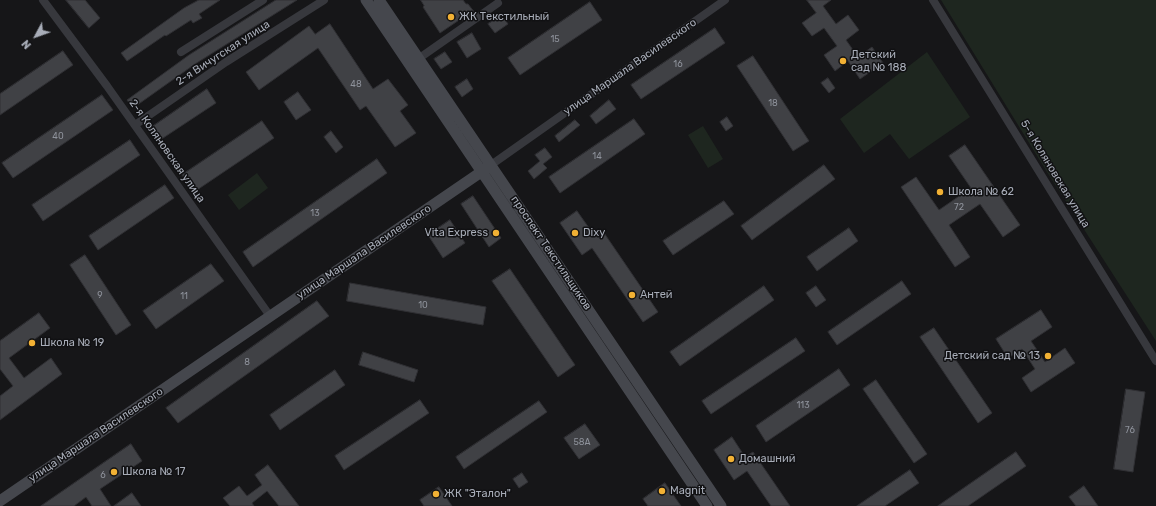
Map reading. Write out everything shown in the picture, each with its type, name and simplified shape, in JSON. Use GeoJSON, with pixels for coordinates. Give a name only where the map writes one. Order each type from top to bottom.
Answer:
{"type":"FeatureCollection","features":[{"type":"Feature","properties":{"kind":"main road","name":"проспект Текстильщиков"},"geometry":{"type":"LineString","coordinates":[[366,0],[707,506]]}},
{"type":"Feature","properties":{"kind":"main road","name":"проспект Текстильщиков"},"geometry":{"type":"LineString","coordinates":[[379,0],[721,506]]}},
{"type":"Feature","properties":{"kind":"main road","name":"улица Маршала Василевского"},"geometry":{"type":"LineString","coordinates":[[0,501],[491,165]]}},
{"type":"Feature","properties":{"kind":"street","name":"2-я Коляновская улица"},"geometry":{"type":"LineString","coordinates":[[43,0],[135,125],[270,316]]}},
{"type":"Feature","properties":{"kind":"street"},"geometry":{"type":"LineString","coordinates":[[182,52],[263,0]]}},
{"type":"Feature","properties":{"kind":"street","name":"2-я Вичугская улица"},"geometry":{"type":"LineString","coordinates":[[135,125],[226,62],[324,0]]}},
{"type":"Feature","properties":{"kind":"street","name":"улица Маршала Василевского"},"geometry":{"type":"LineString","coordinates":[[491,165],[725,0]]}},
{"type":"Feature","properties":{"kind":"street","name":"5-я Коляновская улица"},"geometry":{"type":"LineString","coordinates":[[933,0],[1156,361]]}},
{"type":"Feature","properties":{"kind":"street"},"geometry":{"type":"LineString","coordinates":[[418,59],[498,3]]}},
{"type":"Feature","properties":{"kind":"shaded area"},"geometry":{"type":"Polygon","coordinates":[[[941,0],[1156,0],[1156,341],[1047,172],[941,0]]]}},
{"type":"Feature","properties":{"kind":"shaded area"},"geometry":{"type":"Polygon","coordinates":[[[927,52],[970,117],[909,159],[890,134],[864,153],[840,119],[927,52]]]}},
{"type":"Feature","properties":{"kind":"shaded area"},"geometry":{"type":"Polygon","coordinates":[[[703,126],[723,159],[708,168],[688,135],[703,126]]]}},
{"type":"Feature","properties":{"kind":"shaded area"},"geometry":{"type":"Polygon","coordinates":[[[257,173],[268,188],[239,210],[228,195],[257,173]]]}},
{"type":"Feature","properties":{"kind":"building"},"geometry":{"type":"Polygon","coordinates":[[[66,0],[85,0],[100,18],[89,28],[66,0]]]}},
{"type":"Feature","properties":{"kind":"building"},"geometry":{"type":"Polygon","coordinates":[[[199,0],[220,0],[199,14],[202,18],[193,23],[191,20],[166,36],[165,35],[127,61],[121,53],[184,8],[199,0]]]}},
{"type":"Feature","properties":{"kind":"building"},"geometry":{"type":"Polygon","coordinates":[[[276,0],[297,0],[195,64],[133,108],[127,100],[189,55],[276,0]]]}},
{"type":"Feature","properties":{"kind":"building","name":"ЖК Текстильный"},"geometry":{"type":"Polygon","coordinates":[[[421,0],[463,0],[475,13],[463,21],[462,18],[440,33],[423,7],[424,6],[421,0]]]}},
{"type":"Feature","properties":{"kind":"building"},"geometry":{"type":"Polygon","coordinates":[[[807,0],[831,0],[823,6],[836,24],[848,15],[859,30],[846,40],[858,57],[872,47],[883,63],[860,79],[848,61],[835,71],[824,55],[837,46],[824,28],[812,36],[802,23],[816,13],[807,0]]]}},
{"type":"Feature","properties":{"kind":"building"},"geometry":{"type":"Polygon","coordinates":[[[590,2],[602,20],[520,75],[508,58],[590,2]]]}},
{"type":"Feature","properties":{"kind":"building"},"geometry":{"type":"Polygon","coordinates":[[[502,15],[508,24],[495,33],[488,24],[502,15]]]}},
{"type":"Feature","properties":{"kind":"building"},"geometry":{"type":"Polygon","coordinates":[[[330,24],[373,89],[388,79],[408,105],[400,111],[416,133],[395,147],[366,106],[360,110],[318,48],[259,90],[246,72],[309,26],[315,34],[330,24]]]}},
{"type":"Feature","properties":{"kind":"building"},"geometry":{"type":"Polygon","coordinates":[[[715,28],[725,43],[641,99],[631,85],[715,28]]]}},
{"type":"Feature","properties":{"kind":"building"},"geometry":{"type":"Polygon","coordinates":[[[472,33],[481,49],[467,58],[457,42],[472,33]]]}},
{"type":"Feature","properties":{"kind":"building"},"geometry":{"type":"Polygon","coordinates":[[[63,51],[73,65],[0,115],[0,94],[63,51]]]}},
{"type":"Feature","properties":{"kind":"building"},"geometry":{"type":"Polygon","coordinates":[[[445,52],[452,62],[441,69],[434,59],[445,52]]]}},
{"type":"Feature","properties":{"kind":"building"},"geometry":{"type":"Polygon","coordinates":[[[753,56],[809,141],[793,151],[737,66],[753,56]]]}},
{"type":"Feature","properties":{"kind":"building"},"geometry":{"type":"Polygon","coordinates":[[[828,78],[835,88],[829,93],[821,83],[828,78]]]}},
{"type":"Feature","properties":{"kind":"building"},"geometry":{"type":"Polygon","coordinates":[[[467,79],[473,89],[462,97],[455,87],[467,79]]]}},
{"type":"Feature","properties":{"kind":"building"},"geometry":{"type":"Polygon","coordinates":[[[207,89],[216,103],[160,140],[152,127],[207,89]]]}},
{"type":"Feature","properties":{"kind":"building"},"geometry":{"type":"Polygon","coordinates":[[[298,92],[311,110],[296,120],[284,102],[298,92]]]}},
{"type":"Feature","properties":{"kind":"building"},"geometry":{"type":"Polygon","coordinates":[[[102,95],[113,110],[13,178],[2,163],[102,95]]]}},
{"type":"Feature","properties":{"kind":"building"},"geometry":{"type":"Polygon","coordinates":[[[609,100],[616,109],[596,124],[590,116],[609,100]]]}},
{"type":"Feature","properties":{"kind":"building"},"geometry":{"type":"Polygon","coordinates":[[[727,117],[733,126],[726,131],[720,122],[727,117]]]}},
{"type":"Feature","properties":{"kind":"building"},"geometry":{"type":"Polygon","coordinates":[[[634,119],[645,134],[560,193],[549,177],[634,119]]]}},
{"type":"Feature","properties":{"kind":"building"},"geometry":{"type":"Polygon","coordinates":[[[575,120],[580,125],[559,142],[555,136],[575,120]]]}},
{"type":"Feature","properties":{"kind":"building"},"geometry":{"type":"Polygon","coordinates":[[[262,121],[274,138],[194,192],[182,175],[262,121]]]}},
{"type":"Feature","properties":{"kind":"building"},"geometry":{"type":"Polygon","coordinates":[[[331,131],[343,147],[336,153],[324,137],[331,131]]]}},
{"type":"Feature","properties":{"kind":"building"},"geometry":{"type":"Polygon","coordinates":[[[130,140],[140,155],[43,221],[32,205],[130,140]]]}},
{"type":"Feature","properties":{"kind":"building"},"geometry":{"type":"Polygon","coordinates":[[[965,145],[1020,225],[1003,237],[980,204],[949,225],[970,257],[955,267],[901,187],[916,177],[939,210],[971,188],[949,156],[965,145]]]}},
{"type":"Feature","properties":{"kind":"building"},"geometry":{"type":"Polygon","coordinates":[[[545,148],[552,157],[543,164],[547,168],[534,179],[528,171],[540,161],[535,155],[545,148]]]}},
{"type":"Feature","properties":{"kind":"building"},"geometry":{"type":"Polygon","coordinates":[[[377,159],[387,173],[253,267],[243,252],[377,159]]]}},
{"type":"Feature","properties":{"kind":"building"},"geometry":{"type":"Polygon","coordinates":[[[824,165],[835,179],[752,240],[741,226],[824,165]]]}},
{"type":"Feature","properties":{"kind":"building"},"geometry":{"type":"Polygon","coordinates":[[[165,185],[174,198],[98,250],[89,236],[165,185]]]}},
{"type":"Feature","properties":{"kind":"building"},"geometry":{"type":"Polygon","coordinates":[[[473,196],[501,238],[489,247],[461,204],[473,196]]]}},
{"type":"Feature","properties":{"kind":"building"},"geometry":{"type":"Polygon","coordinates":[[[724,201],[734,214],[673,255],[663,241],[724,201]]]}},
{"type":"Feature","properties":{"kind":"building"},"geometry":{"type":"Polygon","coordinates":[[[577,211],[594,235],[602,230],[658,312],[643,322],[592,248],[582,255],[560,223],[577,211]]]}},
{"type":"Feature","properties":{"kind":"building"},"geometry":{"type":"Polygon","coordinates":[[[450,220],[465,243],[443,258],[428,235],[450,220]]]}},
{"type":"Feature","properties":{"kind":"building"},"geometry":{"type":"Polygon","coordinates":[[[849,228],[858,241],[817,271],[807,257],[849,228]]]}},
{"type":"Feature","properties":{"kind":"building"},"geometry":{"type":"Polygon","coordinates":[[[85,255],[131,325],[116,335],[70,265],[85,255]]]}},
{"type":"Feature","properties":{"kind":"building"},"geometry":{"type":"Polygon","coordinates":[[[211,264],[224,281],[156,329],[143,311],[211,264]]]}},
{"type":"Feature","properties":{"kind":"building"},"geometry":{"type":"Polygon","coordinates":[[[510,269],[575,365],[558,377],[492,281],[510,269]]]}},
{"type":"Feature","properties":{"kind":"building"},"geometry":{"type":"Polygon","coordinates":[[[902,281],[911,294],[837,345],[828,332],[902,281]]]}},
{"type":"Feature","properties":{"kind":"building"},"geometry":{"type":"Polygon","coordinates":[[[350,283],[486,307],[483,325],[347,301],[350,283]]]}},
{"type":"Feature","properties":{"kind":"building"},"geometry":{"type":"Polygon","coordinates":[[[764,286],[774,300],[680,366],[670,352],[764,286]]]}},
{"type":"Feature","properties":{"kind":"building"},"geometry":{"type":"Polygon","coordinates":[[[816,286],[826,300],[816,307],[806,293],[816,286]]]}},
{"type":"Feature","properties":{"kind":"building"},"geometry":{"type":"Polygon","coordinates":[[[317,301],[329,316],[178,423],[166,408],[317,301]]]}},
{"type":"Feature","properties":{"kind":"building"},"geometry":{"type":"Polygon","coordinates":[[[1041,310],[1052,327],[1031,341],[1045,362],[1065,348],[1075,363],[1031,392],[1022,378],[1035,369],[1022,349],[1008,358],[996,339],[1041,310]]]}},
{"type":"Feature","properties":{"kind":"building"},"geometry":{"type":"Polygon","coordinates":[[[39,313],[50,328],[9,358],[24,378],[51,358],[62,374],[0,420],[0,396],[13,386],[0,369],[0,341],[39,313]]]}},
{"type":"Feature","properties":{"kind":"building"},"geometry":{"type":"Polygon","coordinates":[[[934,328],[992,413],[978,423],[920,337],[934,328]]]}},
{"type":"Feature","properties":{"kind":"building"},"geometry":{"type":"Polygon","coordinates":[[[796,338],[805,351],[711,414],[702,401],[796,338]]]}},
{"type":"Feature","properties":{"kind":"building"},"geometry":{"type":"Polygon","coordinates":[[[363,352],[418,370],[414,382],[359,365],[363,352]]]}},
{"type":"Feature","properties":{"kind":"building"},"geometry":{"type":"Polygon","coordinates":[[[839,369],[850,385],[766,442],[756,426],[839,369]]]}},
{"type":"Feature","properties":{"kind":"building"},"geometry":{"type":"Polygon","coordinates":[[[335,370],[345,385],[280,430],[270,415],[335,370]]]}},
{"type":"Feature","properties":{"kind":"building"},"geometry":{"type":"Polygon","coordinates":[[[876,380],[927,454],[914,463],[863,389],[876,380]]]}},
{"type":"Feature","properties":{"kind":"building"},"geometry":{"type":"Polygon","coordinates":[[[1126,389],[1145,392],[1133,472],[1114,469],[1126,389]]]}},
{"type":"Feature","properties":{"kind":"building"},"geometry":{"type":"Polygon","coordinates":[[[420,400],[429,413],[344,470],[335,456],[420,400]]]}},
{"type":"Feature","properties":{"kind":"building"},"geometry":{"type":"Polygon","coordinates":[[[539,401],[547,412],[464,469],[456,457],[539,401]]]}},
{"type":"Feature","properties":{"kind":"building"},"geometry":{"type":"Polygon","coordinates":[[[585,424],[600,445],[579,459],[564,438],[585,424]]]}},
{"type":"Feature","properties":{"kind":"building"},"geometry":{"type":"Polygon","coordinates":[[[732,437],[745,457],[753,452],[790,506],[771,506],[747,471],[734,480],[714,450],[732,437]]]}},
{"type":"Feature","properties":{"kind":"building"},"geometry":{"type":"Polygon","coordinates":[[[131,444],[142,461],[100,489],[111,506],[92,506],[86,497],[74,506],[41,506],[131,444]]]}},
{"type":"Feature","properties":{"kind":"building"},"geometry":{"type":"Polygon","coordinates":[[[1016,452],[1026,466],[968,506],[938,506],[1016,452]]]}},
{"type":"Feature","properties":{"kind":"building"},"geometry":{"type":"Polygon","coordinates":[[[268,465],[299,506],[279,506],[267,491],[252,503],[254,506],[230,506],[223,498],[239,486],[247,496],[262,485],[255,475],[268,465]]]}},
{"type":"Feature","properties":{"kind":"building"},"geometry":{"type":"Polygon","coordinates":[[[910,470],[919,483],[885,506],[857,506],[910,470]]]}},
{"type":"Feature","properties":{"kind":"building"},"geometry":{"type":"Polygon","coordinates":[[[522,473],[528,482],[519,488],[513,479],[522,473]]]}},
{"type":"Feature","properties":{"kind":"building","name":"Magnit"},"geometry":{"type":"Polygon","coordinates":[[[665,483],[681,506],[648,506],[643,499],[665,483]]]}},
{"type":"Feature","properties":{"kind":"building"},"geometry":{"type":"Polygon","coordinates":[[[1084,486],[1098,506],[1076,506],[1069,497],[1084,486]]]}},
{"type":"Feature","properties":{"kind":"building","name":"ЖК \"Эталон\""},"geometry":{"type":"Polygon","coordinates":[[[439,487],[452,506],[424,506],[420,500],[439,487]]]}},
{"type":"Feature","properties":{"kind":"building"},"geometry":{"type":"Polygon","coordinates":[[[132,493],[141,506],[114,506],[132,493]]]}},
{"type":"Feature","properties":{"kind":"place","name":"ЖК Текстильный"},"geometry":{"type":"Point","coordinates":[451,17]}},
{"type":"Feature","properties":{"kind":"place","name":"Детский сад № 188"},"geometry":{"type":"Point","coordinates":[843,61]}},
{"type":"Feature","properties":{"kind":"place","name":"Школа № 62"},"geometry":{"type":"Point","coordinates":[940,192]}},
{"type":"Feature","properties":{"kind":"place","name":"Vita Express"},"geometry":{"type":"Point","coordinates":[496,233]}},
{"type":"Feature","properties":{"kind":"place","name":"Dixy"},"geometry":{"type":"Point","coordinates":[575,233]}},
{"type":"Feature","properties":{"kind":"place","name":"Антей"},"geometry":{"type":"Point","coordinates":[632,295]}},
{"type":"Feature","properties":{"kind":"place","name":"Школа № 19"},"geometry":{"type":"Point","coordinates":[32,343]}},
{"type":"Feature","properties":{"kind":"place","name":"Детский сад № 13"},"geometry":{"type":"Point","coordinates":[1048,356]}},
{"type":"Feature","properties":{"kind":"place","name":"Домашний"},"geometry":{"type":"Point","coordinates":[731,459]}},
{"type":"Feature","properties":{"kind":"place","name":"Школа № 17"},"geometry":{"type":"Point","coordinates":[114,472]}},
{"type":"Feature","properties":{"kind":"place","name":"Magnit"},"geometry":{"type":"Point","coordinates":[662,491]}},
{"type":"Feature","properties":{"kind":"place","name":"ЖК \"Эталон\""},"geometry":{"type":"Point","coordinates":[436,494]}}]}
